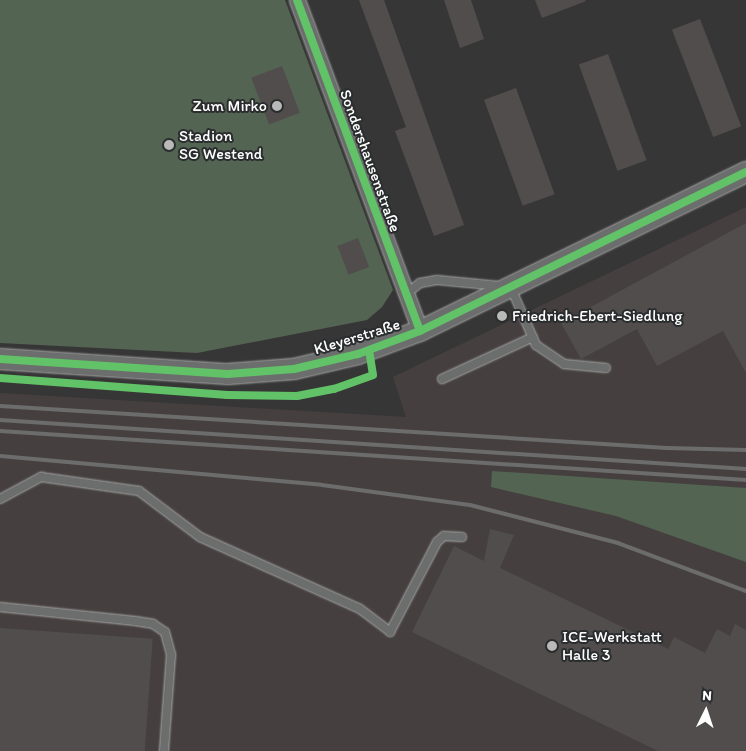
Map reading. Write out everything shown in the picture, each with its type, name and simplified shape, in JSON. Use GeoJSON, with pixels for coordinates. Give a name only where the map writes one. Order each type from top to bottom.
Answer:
{"type":"FeatureCollection","features":[{"type":"Feature","properties":{"kind":"street","name":"Sondershausenstraße"},"geometry":{"type":"LineString","coordinates":[[297,0],[405,296],[420,331]]}},
{"type":"Feature","properties":{"kind":"street","name":"Kleyerstraße"},"geometry":{"type":"LineString","coordinates":[[0,359],[237,374],[294,369],[369,351],[420,331],[746,172]]}},
{"type":"Feature","properties":{"kind":"lane"},"geometry":{"type":"LineString","coordinates":[[405,296],[420,283],[438,280],[510,287],[536,345],[564,364],[606,368]]}},
{"type":"Feature","properties":{"kind":"lane"},"geometry":{"type":"LineString","coordinates":[[442,379],[533,337]]}},
{"type":"Feature","properties":{"kind":"lane"},"geometry":{"type":"LineString","coordinates":[[0,499],[41,477],[139,491],[200,537],[360,609],[390,632],[437,542],[444,536],[462,537]]}},
{"type":"Feature","properties":{"kind":"lane"},"geometry":{"type":"LineString","coordinates":[[0,607],[135,620],[153,624],[165,632],[171,646],[164,751]]}},
{"type":"Feature","properties":{"kind":"shaded area"},"geometry":{"type":"Polygon","coordinates":[[[746,207],[746,751],[0,751],[0,393],[406,417],[393,377],[746,207]]]}},
{"type":"Feature","properties":{"kind":"green space","name":"Stadion SG Westend"},"geometry":{"type":"Polygon","coordinates":[[[0,0],[285,0],[393,290],[382,307],[367,320],[197,353],[0,343],[0,0]]]}},
{"type":"Feature","properties":{"kind":"green space"},"geometry":{"type":"Polygon","coordinates":[[[492,471],[746,488],[746,562],[616,516],[491,487],[492,471]]]}},
{"type":"Feature","properties":{"kind":"building"},"geometry":{"type":"Polygon","coordinates":[[[359,0],[384,0],[464,225],[434,236],[395,131],[406,127],[359,0]]]}},
{"type":"Feature","properties":{"kind":"building"},"geometry":{"type":"Polygon","coordinates":[[[444,0],[471,0],[484,39],[460,48],[444,0]]]}},
{"type":"Feature","properties":{"kind":"building"},"geometry":{"type":"Polygon","coordinates":[[[535,0],[585,0],[586,1],[542,18],[535,0]]]}},
{"type":"Feature","properties":{"kind":"building"},"geometry":{"type":"Polygon","coordinates":[[[700,19],[741,126],[713,137],[672,30],[700,19]]]}},
{"type":"Feature","properties":{"kind":"building"},"geometry":{"type":"Polygon","coordinates":[[[608,54],[647,160],[618,171],[579,65],[608,54]]]}},
{"type":"Feature","properties":{"kind":"building"},"geometry":{"type":"Polygon","coordinates":[[[282,66],[300,113],[269,125],[251,78],[282,66]]]}},
{"type":"Feature","properties":{"kind":"building"},"geometry":{"type":"Polygon","coordinates":[[[516,88],[555,194],[523,206],[484,100],[516,88]]]}},
{"type":"Feature","properties":{"kind":"building"},"geometry":{"type":"Polygon","coordinates":[[[746,223],[746,373],[723,331],[657,366],[637,329],[581,359],[561,323],[746,223]]]}},
{"type":"Feature","properties":{"kind":"building"},"geometry":{"type":"Polygon","coordinates":[[[358,238],[369,267],[349,275],[337,246],[358,238]]]}},
{"type":"Feature","properties":{"kind":"building","name":"ICE-Werkstatt Halle 3"},"geometry":{"type":"Polygon","coordinates":[[[490,529],[514,535],[500,568],[668,649],[674,637],[705,653],[717,629],[730,636],[735,624],[746,630],[746,751],[658,751],[412,632],[454,546],[484,561],[490,529]]]}},
{"type":"Feature","properties":{"kind":"building"},"geometry":{"type":"Polygon","coordinates":[[[0,628],[153,639],[145,751],[0,751],[0,628]]]}},
{"type":"Feature","properties":{"kind":"railway"},"geometry":{"type":"LineString","coordinates":[[0,406],[667,448],[746,450]]}},
{"type":"Feature","properties":{"kind":"railway"},"geometry":{"type":"LineString","coordinates":[[0,420],[746,469]]}},
{"type":"Feature","properties":{"kind":"railway"},"geometry":{"type":"LineString","coordinates":[[0,431],[746,480]]}},
{"type":"Feature","properties":{"kind":"railway"},"geometry":{"type":"LineString","coordinates":[[0,456],[322,485],[470,505],[618,543],[746,591]]}},
{"type":"Feature","properties":{"kind":"cycle path"},"geometry":{"type":"LineString","coordinates":[[297,0],[420,331]]}},
{"type":"Feature","properties":{"kind":"cycle path"},"geometry":{"type":"LineString","coordinates":[[0,359],[228,374],[294,369],[358,354],[420,331],[746,172]]}},
{"type":"Feature","properties":{"kind":"cycle path"},"geometry":{"type":"LineString","coordinates":[[0,378],[227,395],[297,396],[334,389],[373,375],[369,351]]}},
{"type":"Feature","properties":{"kind":"place","name":"Zum Mirko"},"geometry":{"type":"Point","coordinates":[277,106]}},
{"type":"Feature","properties":{"kind":"place","name":"Stadion SG Westend"},"geometry":{"type":"Point","coordinates":[169,145]}},
{"type":"Feature","properties":{"kind":"place","name":"Friedrich-Ebert-Siedlung"},"geometry":{"type":"Point","coordinates":[502,316]}},
{"type":"Feature","properties":{"kind":"place","name":"ICE-Werkstatt Halle 3"},"geometry":{"type":"Point","coordinates":[552,646]}}]}
